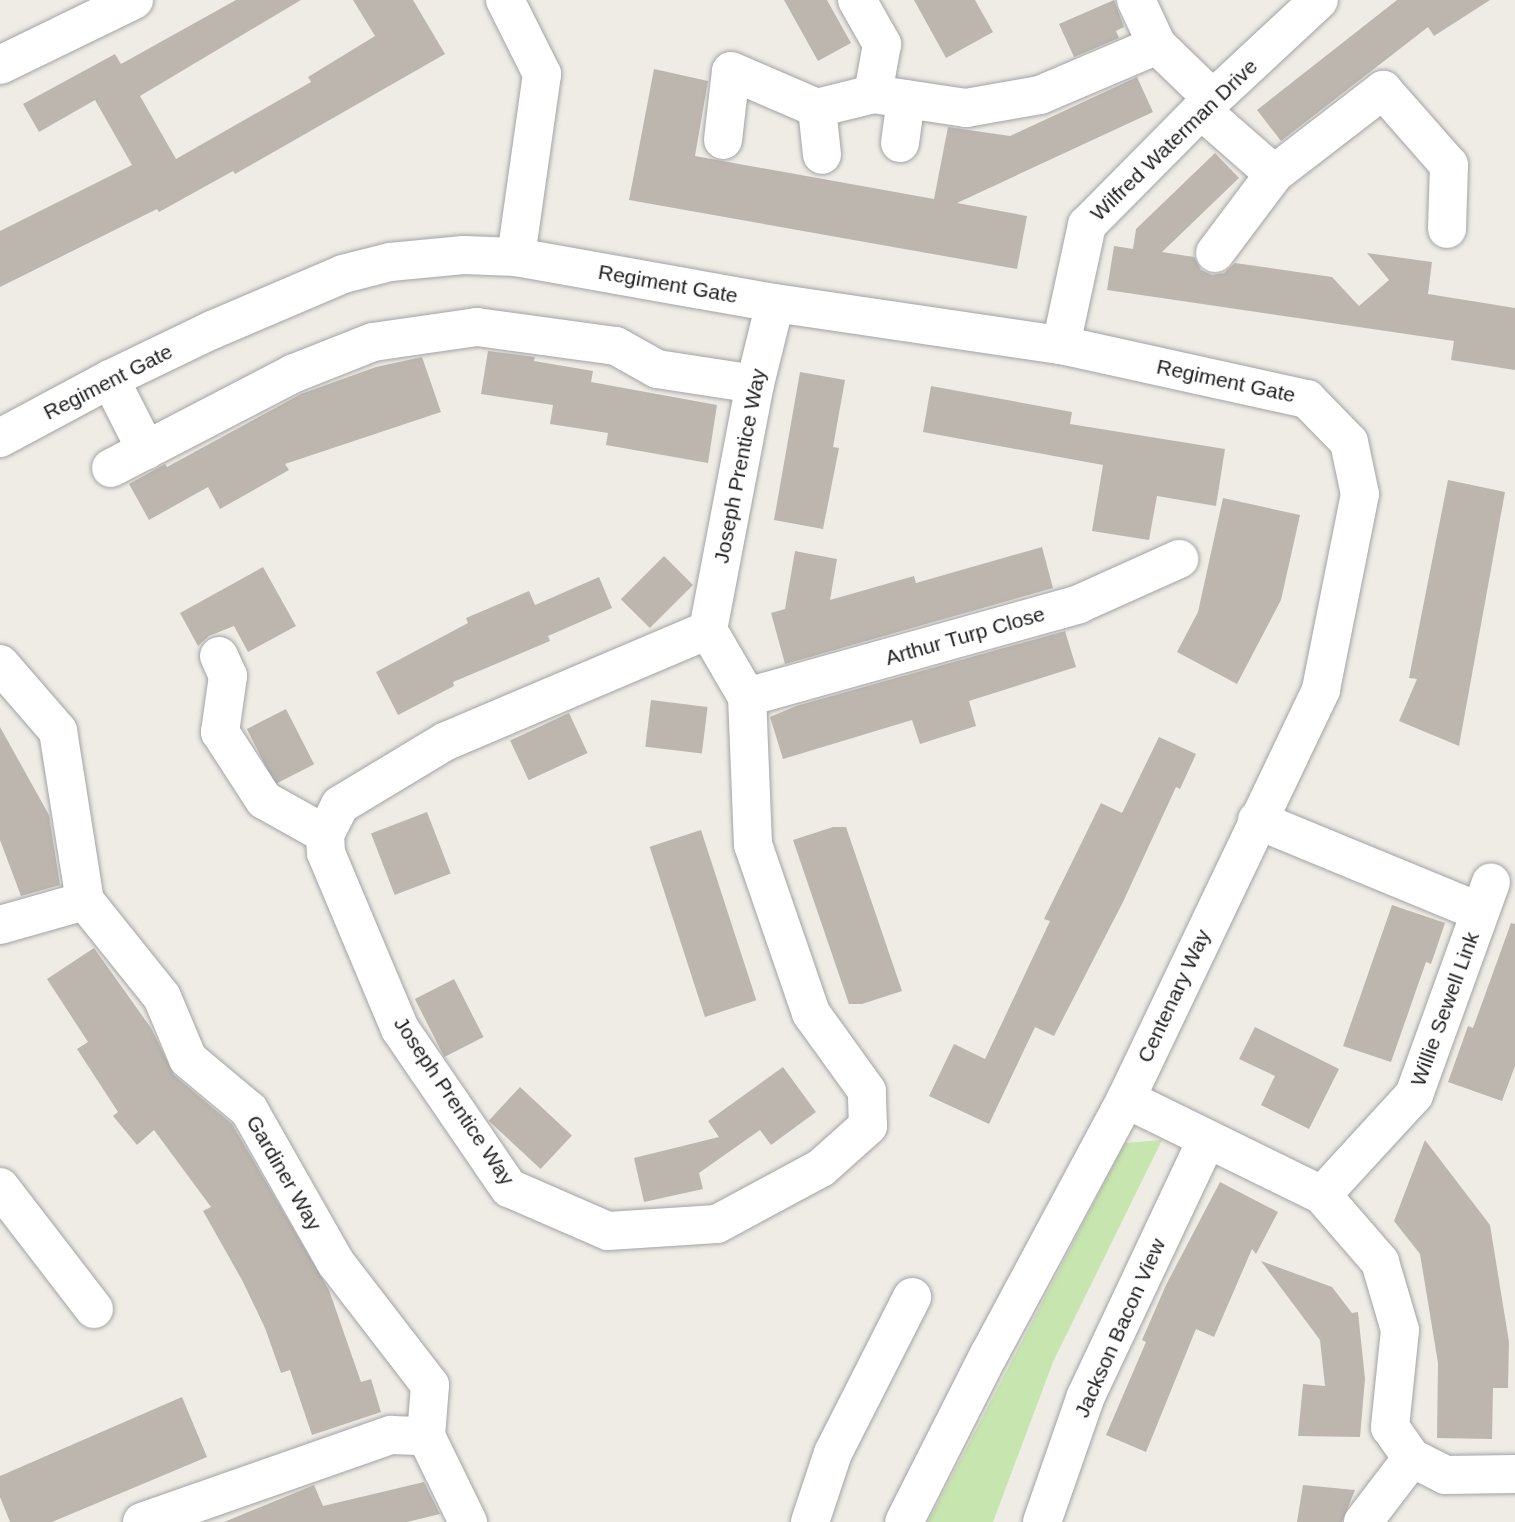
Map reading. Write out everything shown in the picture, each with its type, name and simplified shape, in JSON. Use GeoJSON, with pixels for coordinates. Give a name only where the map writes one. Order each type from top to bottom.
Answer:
{"type":"FeatureCollection","features":[{"type":"Feature","properties":{"kind":"street"},"geometry":{"type":"LineString","coordinates":[[0,65],[134,0]]}},
{"type":"Feature","properties":{"kind":"street"},"geometry":{"type":"LineString","coordinates":[[505,0],[542,74],[516,257]]}},
{"type":"Feature","properties":{"kind":"street"},"geometry":{"type":"LineString","coordinates":[[857,0],[882,44],[900,143]]}},
{"type":"Feature","properties":{"kind":"street"},"geometry":{"type":"LineString","coordinates":[[1136,0],[1157,45],[1207,104],[1274,174]]}},
{"type":"Feature","properties":{"kind":"street","name":"Wilfred Waterman Drive"},"geometry":{"type":"LineString","coordinates":[[1061,345],[1087,225],[1207,104],[1319,0]]}},
{"type":"Feature","properties":{"kind":"street"},"geometry":{"type":"LineString","coordinates":[[723,140],[732,71],[817,108],[890,96],[966,108],[1040,94],[1157,45]]}},
{"type":"Feature","properties":{"kind":"street"},"geometry":{"type":"LineString","coordinates":[[1215,253],[1274,174],[1383,90],[1449,165],[1447,229]]}},
{"type":"Feature","properties":{"kind":"street"},"geometry":{"type":"LineString","coordinates":[[817,108],[822,155]]}},
{"type":"Feature","properties":{"kind":"street","name":"Regiment Gate"},"geometry":{"type":"LineString","coordinates":[[0,438],[110,379],[212,330],[342,274],[390,262],[464,255],[516,257],[775,303],[1061,345],[1307,399],[1349,442]]}},
{"type":"Feature","properties":{"kind":"street","name":"Joseph Prentice Way"},"geometry":{"type":"LineString","coordinates":[[325,834],[326,853],[400,1029],[509,1188],[608,1231],[717,1224],[821,1168],[868,1126],[867,1091],[811,1013],[752,845],[747,697],[708,630],[755,384],[775,303]]}},
{"type":"Feature","properties":{"kind":"street"},"geometry":{"type":"LineString","coordinates":[[111,468],[292,374],[373,342],[477,327],[616,346],[657,369],[755,384]]}},
{"type":"Feature","properties":{"kind":"street"},"geometry":{"type":"LineString","coordinates":[[110,379],[146,450]]}},
{"type":"Feature","properties":{"kind":"street","name":"Centenary Way"},"geometry":{"type":"LineString","coordinates":[[904,1522],[989,1353],[1126,1099],[1321,690],[1360,494],[1349,442]]}},
{"type":"Feature","properties":{"kind":"street","name":"Arthur Turp Close"},"geometry":{"type":"LineString","coordinates":[[747,697],[1079,604],[1178,559]]}},
{"type":"Feature","properties":{"kind":"street"},"geometry":{"type":"LineString","coordinates":[[219,656],[228,676],[220,732],[264,800],[325,834],[340,805],[446,741],[708,630]]}},
{"type":"Feature","properties":{"kind":"street","name":"Gardiner Way"},"geometry":{"type":"LineString","coordinates":[[0,664],[58,731],[85,901],[162,997],[188,1059],[249,1110],[336,1263],[430,1385],[426,1436]]}},
{"type":"Feature","properties":{"kind":"street","name":"Willie Sewell Link"},"geometry":{"type":"LineString","coordinates":[[1257,820],[1486,897],[1414,1095],[1322,1195]]}},
{"type":"Feature","properties":{"kind":"street"},"geometry":{"type":"LineString","coordinates":[[0,925],[85,901]]}},
{"type":"Feature","properties":{"kind":"street"},"geometry":{"type":"LineString","coordinates":[[1126,1099],[1322,1195],[1380,1262],[1399,1330],[1390,1427],[1412,1458],[1445,1475],[1515,1474]]}},
{"type":"Feature","properties":{"kind":"street","name":"Jackson Bacon View"},"geometry":{"type":"LineString","coordinates":[[1042,1522],[1086,1396],[1207,1139]]}},
{"type":"Feature","properties":{"kind":"street"},"geometry":{"type":"LineString","coordinates":[[0,1187],[94,1309]]}},
{"type":"Feature","properties":{"kind":"street"},"geometry":{"type":"LineString","coordinates":[[810,1522],[833,1453],[912,1297]]}},
{"type":"Feature","properties":{"kind":"street"},"geometry":{"type":"LineString","coordinates":[[142,1522],[188,1514],[391,1435],[426,1436],[468,1522]]}},
{"type":"Feature","properties":{"kind":"street"},"geometry":{"type":"LineString","coordinates":[[1363,1522],[1412,1458]]}},
{"type":"Feature","properties":{"kind":"green space"},"geometry":{"type":"Polygon","coordinates":[[[1162,1140],[1053,1362],[993,1522],[928,1522],[1125,1143],[1162,1140]]]}},
{"type":"Feature","properties":{"kind":"building"},"geometry":{"type":"Polygon","coordinates":[[[236,0],[301,0],[140,96],[176,159],[311,82],[308,77],[375,36],[353,0],[413,0],[445,54],[235,174],[233,171],[159,212],[157,209],[0,287],[0,231],[132,165],[95,100],[39,132],[23,104],[115,54],[121,64],[236,0]]]}},
{"type":"Feature","properties":{"kind":"building"},"geometry":{"type":"Polygon","coordinates":[[[784,0],[827,0],[851,43],[818,61],[784,0]]]}},
{"type":"Feature","properties":{"kind":"building"},"geometry":{"type":"Polygon","coordinates":[[[914,0],[975,0],[993,32],[946,58],[914,0]]]}},
{"type":"Feature","properties":{"kind":"building"},"geometry":{"type":"Polygon","coordinates":[[[1114,0],[1124,27],[1116,31],[1119,38],[1074,57],[1059,24],[1114,0]]]}},
{"type":"Feature","properties":{"kind":"building"},"geometry":{"type":"Polygon","coordinates":[[[1397,0],[1490,0],[1434,36],[1428,27],[1281,141],[1257,110],[1397,0]]]}},
{"type":"Feature","properties":{"kind":"building"},"geometry":{"type":"Polygon","coordinates":[[[654,69],[708,81],[695,156],[934,199],[948,127],[1010,136],[1137,77],[1153,112],[957,203],[1027,216],[1017,269],[629,200],[654,69]]]}},
{"type":"Feature","properties":{"kind":"building"},"geometry":{"type":"Polygon","coordinates":[[[1215,153],[1239,178],[1162,252],[1194,257],[1201,270],[1212,275],[1224,273],[1235,263],[1332,277],[1359,306],[1389,280],[1367,253],[1432,262],[1428,294],[1515,308],[1515,370],[1451,360],[1454,341],[1107,290],[1114,246],[1133,249],[1136,229],[1215,153]]]}},
{"type":"Feature","properties":{"kind":"building"},"geometry":{"type":"Polygon","coordinates":[[[488,351],[535,357],[534,361],[593,371],[591,382],[717,405],[708,463],[606,445],[608,433],[550,424],[553,405],[481,394],[488,351]]]}},
{"type":"Feature","properties":{"kind":"building"},"geometry":{"type":"Polygon","coordinates":[[[422,357],[441,412],[285,464],[289,470],[220,509],[208,487],[149,520],[129,484],[165,464],[167,467],[301,394],[376,367],[422,357]]]}},
{"type":"Feature","properties":{"kind":"building"},"geometry":{"type":"Polygon","coordinates":[[[800,372],[845,380],[833,447],[839,448],[823,529],[774,520],[800,372]]]}},
{"type":"Feature","properties":{"kind":"building"},"geometry":{"type":"Polygon","coordinates":[[[931,386],[1072,412],[1070,424],[1225,449],[1216,506],[1157,496],[1149,540],[1092,531],[1103,465],[923,432],[931,386]]]}},
{"type":"Feature","properties":{"kind":"building"},"geometry":{"type":"Polygon","coordinates":[[[1448,480],[1505,492],[1459,746],[1399,721],[1417,679],[1409,678],[1448,480]]]}},
{"type":"Feature","properties":{"kind":"building"},"geometry":{"type":"Polygon","coordinates":[[[1223,498],[1300,515],[1281,600],[1237,684],[1177,652],[1198,612],[1223,498]]]}},
{"type":"Feature","properties":{"kind":"building"},"geometry":{"type":"Polygon","coordinates":[[[1042,547],[1053,588],[785,664],[771,613],[785,609],[795,551],[837,559],[830,600],[914,576],[916,583],[1042,547]]]}},
{"type":"Feature","properties":{"kind":"building"},"geometry":{"type":"Polygon","coordinates":[[[664,556],[693,585],[650,628],[621,599],[664,556]]]}},
{"type":"Feature","properties":{"kind":"building"},"geometry":{"type":"Polygon","coordinates":[[[263,567],[296,626],[248,652],[234,626],[209,636],[198,646],[180,613],[263,567]]]}},
{"type":"Feature","properties":{"kind":"building"},"geometry":{"type":"Polygon","coordinates":[[[599,577],[612,608],[548,636],[550,641],[453,682],[454,686],[398,715],[376,672],[468,623],[466,618],[529,591],[535,605],[599,577]]]}},
{"type":"Feature","properties":{"kind":"building"},"geometry":{"type":"Polygon","coordinates":[[[1065,631],[1076,667],[969,701],[976,726],[920,744],[912,720],[783,759],[770,717],[796,706],[1065,631]]]}},
{"type":"Feature","properties":{"kind":"building"},"geometry":{"type":"Polygon","coordinates":[[[651,700],[708,707],[702,754],[645,747],[651,700]]]}},
{"type":"Feature","properties":{"kind":"building"},"geometry":{"type":"Polygon","coordinates":[[[286,709],[314,764],[275,784],[247,729],[286,709]]]}},
{"type":"Feature","properties":{"kind":"building"},"geometry":{"type":"Polygon","coordinates":[[[569,713],[588,753],[529,780],[510,740],[569,713]]]}},
{"type":"Feature","properties":{"kind":"building"},"geometry":{"type":"Polygon","coordinates":[[[0,727],[49,815],[60,885],[21,896],[0,840],[0,727]]]}},
{"type":"Feature","properties":{"kind":"building"},"geometry":{"type":"Polygon","coordinates":[[[1159,737],[1196,754],[1180,789],[1176,787],[1123,902],[1054,1036],[1035,1027],[989,1124],[929,1096],[954,1044],[985,1059],[1050,921],[1044,919],[1101,803],[1122,813],[1159,737]]]}},
{"type":"Feature","properties":{"kind":"building"},"geometry":{"type":"Polygon","coordinates":[[[427,812],[451,874],[395,895],[371,834],[427,812]]]}},
{"type":"Feature","properties":{"kind":"building"},"geometry":{"type":"Polygon","coordinates":[[[833,827],[846,827],[902,991],[862,1004],[849,1004],[793,840],[833,827]]]}},
{"type":"Feature","properties":{"kind":"building"},"geometry":{"type":"Polygon","coordinates":[[[701,830],[756,1000],[705,1017],[650,847],[701,830]]]}},
{"type":"Feature","properties":{"kind":"building"},"geometry":{"type":"Polygon","coordinates":[[[1392,905],[1445,923],[1431,964],[1426,962],[1391,1062],[1343,1046],[1392,905]]]}},
{"type":"Feature","properties":{"kind":"building"},"geometry":{"type":"Polygon","coordinates":[[[1511,923],[1515,924],[1515,1066],[1502,1101],[1448,1082],[1468,1026],[1473,1028],[1511,923]]]}},
{"type":"Feature","properties":{"kind":"building"},"geometry":{"type":"Polygon","coordinates":[[[94,948],[151,1028],[174,1075],[232,1124],[329,1290],[361,1382],[371,1379],[381,1412],[312,1435],[290,1370],[281,1373],[265,1328],[242,1280],[203,1211],[211,1207],[154,1130],[137,1145],[113,1116],[118,1112],[77,1049],[88,1042],[47,979],[94,948]]]}},
{"type":"Feature","properties":{"kind":"building"},"geometry":{"type":"Polygon","coordinates":[[[454,979],[484,1037],[444,1057],[415,999],[454,979]]]}},
{"type":"Feature","properties":{"kind":"building"},"geometry":{"type":"Polygon","coordinates":[[[1255,1027],[1339,1069],[1309,1129],[1261,1105],[1275,1076],[1239,1059],[1255,1027]]]}},
{"type":"Feature","properties":{"kind":"building"},"geometry":{"type":"Polygon","coordinates":[[[783,1067],[816,1112],[771,1145],[760,1130],[699,1173],[703,1189],[644,1202],[634,1158],[719,1137],[708,1121],[783,1067]]]}},
{"type":"Feature","properties":{"kind":"building"},"geometry":{"type":"Polygon","coordinates":[[[520,1087],[572,1135],[541,1169],[489,1121],[520,1087]]]}},
{"type":"Feature","properties":{"kind":"building"},"geometry":{"type":"Polygon","coordinates":[[[1425,1140],[1490,1225],[1509,1342],[1508,1388],[1493,1388],[1492,1439],[1437,1438],[1438,1363],[1420,1254],[1394,1221],[1425,1140]]]}},
{"type":"Feature","properties":{"kind":"building"},"geometry":{"type":"Polygon","coordinates":[[[1220,1182],[1278,1212],[1256,1254],[1252,1249],[1214,1337],[1196,1329],[1146,1452],[1106,1435],[1146,1342],[1142,1340],[1166,1285],[1220,1182]]]}},
{"type":"Feature","properties":{"kind":"building"},"geometry":{"type":"Polygon","coordinates":[[[1261,1261],[1332,1287],[1352,1313],[1358,1312],[1365,1379],[1360,1437],[1298,1436],[1303,1384],[1325,1386],[1320,1340],[1261,1261]]]}},
{"type":"Feature","properties":{"kind":"building"},"geometry":{"type":"Polygon","coordinates":[[[182,1397],[207,1457],[52,1522],[10,1522],[0,1497],[0,1476],[182,1397]]]}},
{"type":"Feature","properties":{"kind":"building"},"geometry":{"type":"Polygon","coordinates":[[[424,1482],[440,1514],[407,1522],[224,1522],[314,1485],[323,1506],[424,1482]]]}},
{"type":"Feature","properties":{"kind":"building"},"geometry":{"type":"Polygon","coordinates":[[[1303,1485],[1355,1490],[1342,1522],[1297,1522],[1303,1485]]]}}]}
